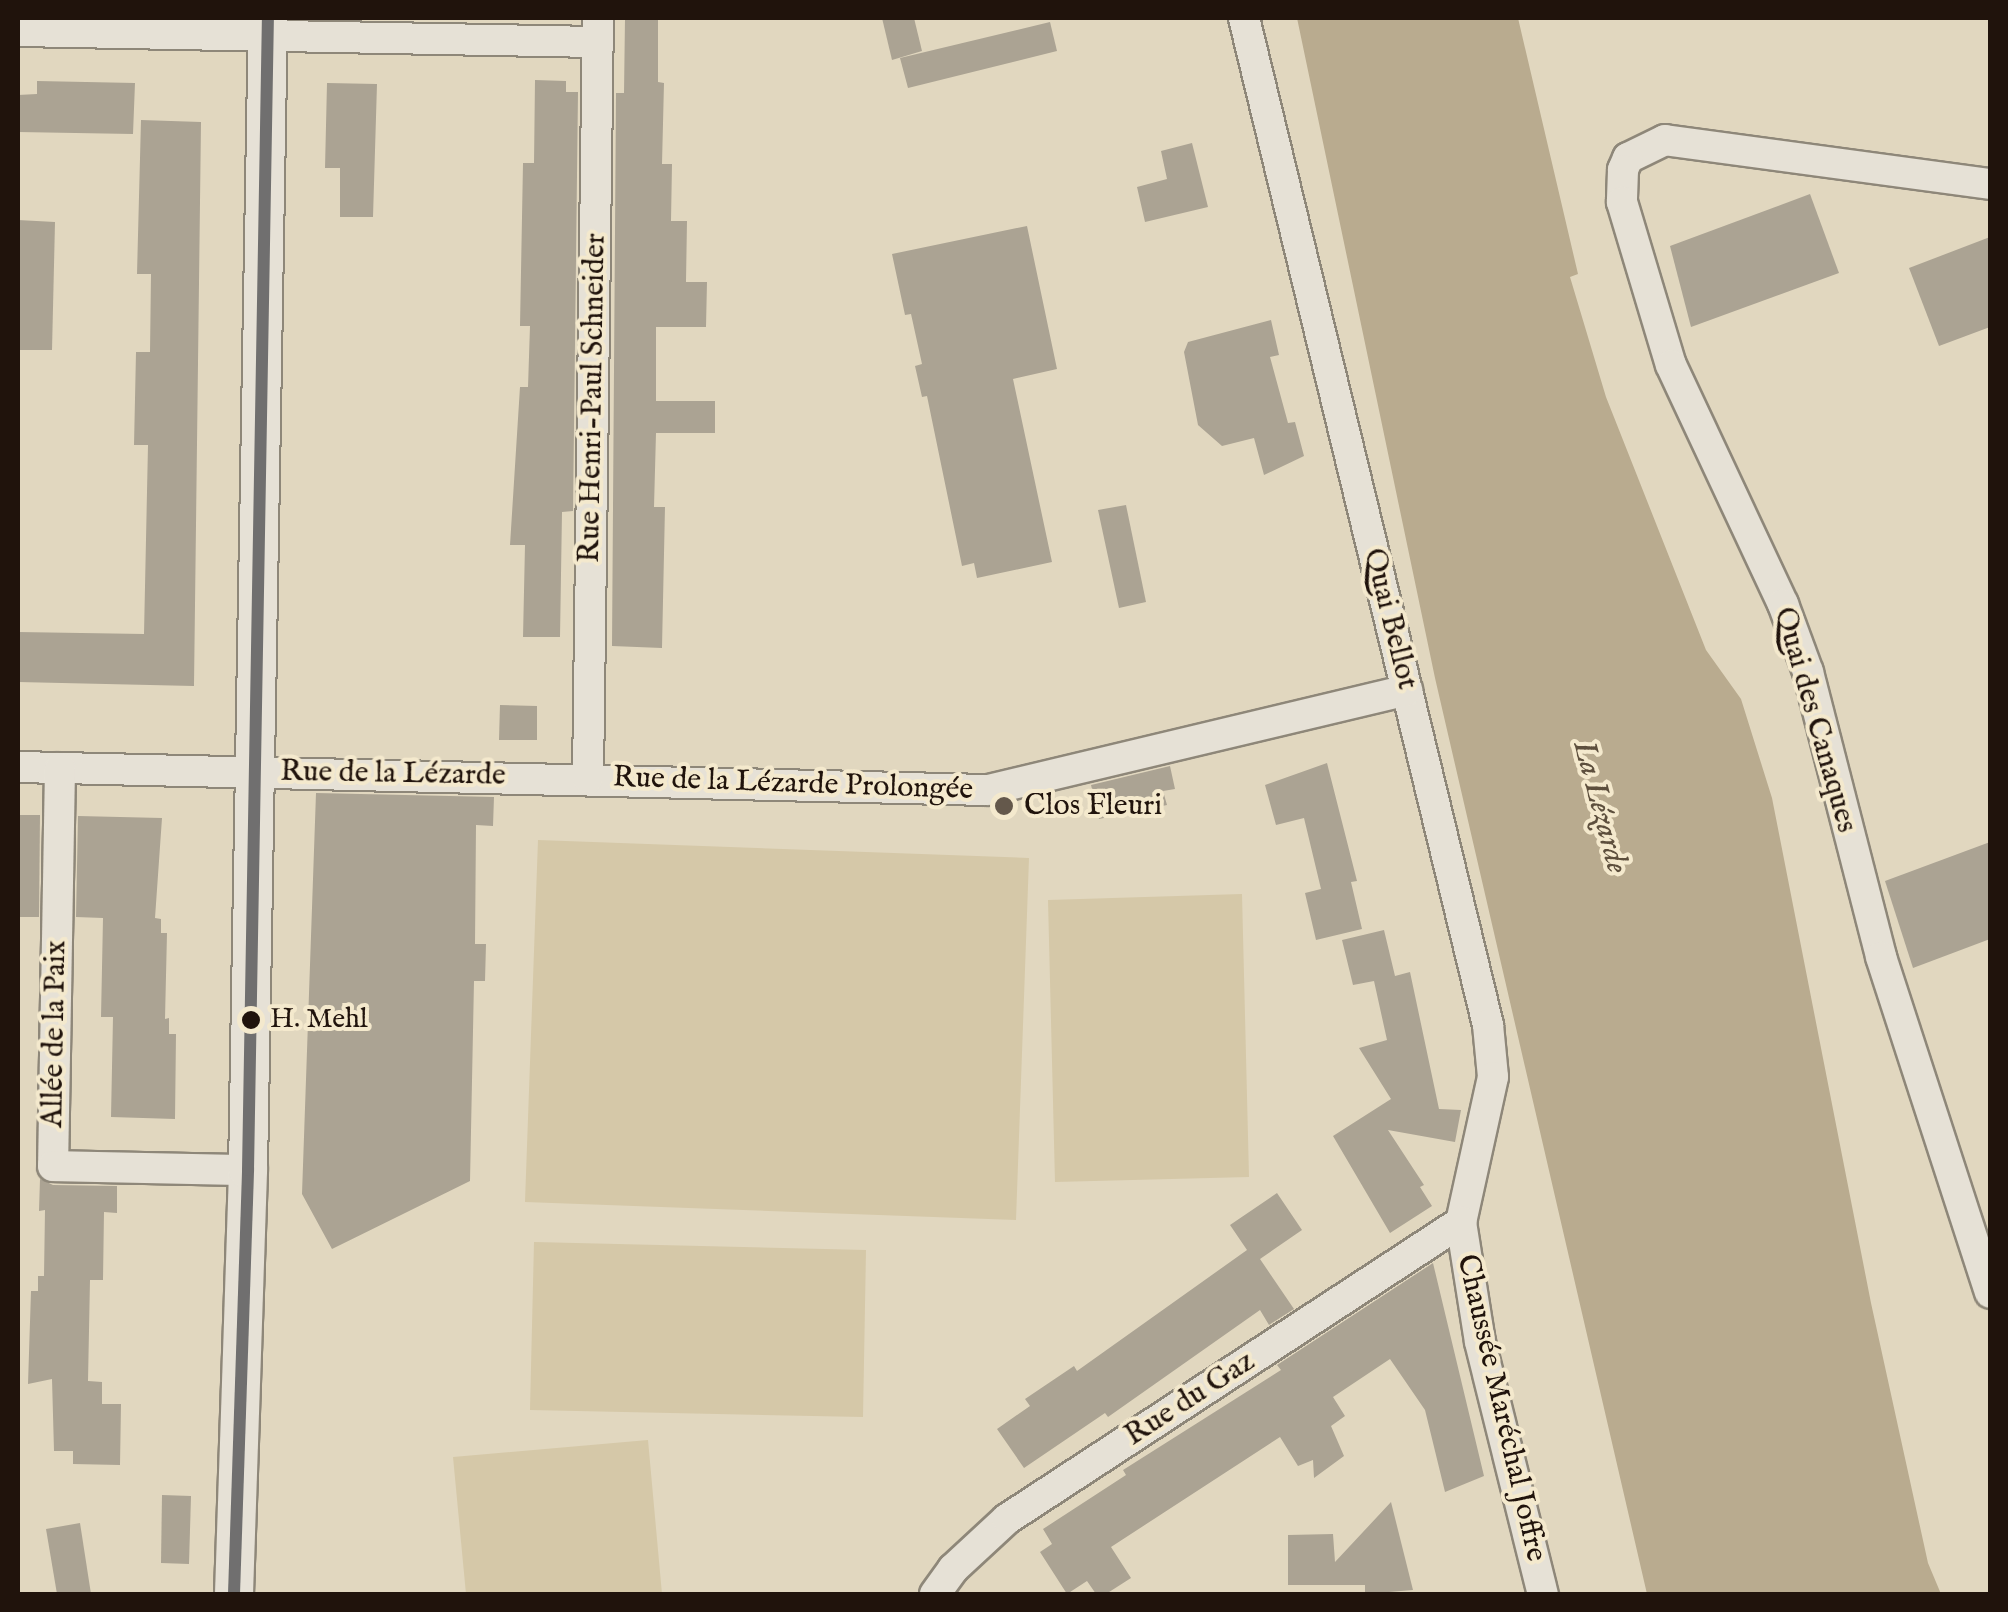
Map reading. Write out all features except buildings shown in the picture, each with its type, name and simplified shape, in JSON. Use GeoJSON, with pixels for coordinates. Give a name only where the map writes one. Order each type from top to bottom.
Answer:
{"type":"FeatureCollection","features":[{"type":"Feature","properties":{"kind":"street","name":"Quai Bellot"},"geometry":{"type":"LineString","coordinates":[[1244,18],[1488,1025],[1493,1077],[1461,1222]]}},
{"type":"Feature","properties":{"kind":"street"},"geometry":{"type":"LineString","coordinates":[[234,1594],[248,1170],[267,27]]}},
{"type":"Feature","properties":{"kind":"street"},"geometry":{"type":"LineString","coordinates":[[18,31],[267,27],[598,30]]}},
{"type":"Feature","properties":{"kind":"street","name":"Rue Henri-Paul Schneider"},"geometry":{"type":"LineString","coordinates":[[588,778],[598,30]]}},
{"type":"Feature","properties":{"kind":"street","name":"Quai des Canaques"},"geometry":{"type":"LineString","coordinates":[[1990,184],[1696,140],[1665,140],[1628,158],[1623,170],[1622,202],[1670,365],[1783,604],[1808,672],[1881,957],[1990,1292]]}},
{"type":"Feature","properties":{"kind":"street","name":"Rue de la Lézarde Prolongée"},"geometry":{"type":"LineString","coordinates":[[588,778],[988,790],[1407,690]]}},
{"type":"Feature","properties":{"kind":"street","name":"Rue de la Lézarde"},"geometry":{"type":"LineString","coordinates":[[18,767],[588,778]]}},
{"type":"Feature","properties":{"kind":"street","name":"Allée de la Paix"},"geometry":{"type":"LineString","coordinates":[[60,768],[53,1166],[248,1170]]}},
{"type":"Feature","properties":{"kind":"street","name":"Rue du Gaz"},"geometry":{"type":"LineString","coordinates":[[935,1594],[953,1569],[1007,1520],[1461,1222]]}},
{"type":"Feature","properties":{"kind":"street","name":"Chaussée Maréchal Joffre"},"geometry":{"type":"LineString","coordinates":[[1461,1222],[1480,1342],[1543,1594]]}},
{"type":"Feature","properties":{"kind":"shaded area"},"geometry":{"type":"Polygon","coordinates":[[[538,840],[1029,858],[1016,1220],[525,1202],[538,840]]]}},
{"type":"Feature","properties":{"kind":"shaded area"},"geometry":{"type":"Polygon","coordinates":[[[1242,894],[1249,1177],[1055,1182],[1048,900],[1242,894]]]}},
{"type":"Feature","properties":{"kind":"shaded area"},"geometry":{"type":"Polygon","coordinates":[[[534,1242],[866,1250],[863,1417],[530,1410],[534,1242]]]}},
{"type":"Feature","properties":{"kind":"shaded area"},"geometry":{"type":"Polygon","coordinates":[[[648,1440],[662,1594],[466,1594],[453,1457],[648,1440]]]}},
{"type":"Feature","properties":{"kind":"water","name":"La Lézarde"},"geometry":{"type":"Polygon","coordinates":[[[1297,18],[1518,18],[1578,274],[1570,277],[1606,397],[1706,650],[1741,699],[1772,798],[1871,1303],[1928,1563],[1941,1594],[1647,1594],[1435,678],[1297,18]]]}},
{"type":"Feature","properties":{"kind":"transit line"},"geometry":{"type":"LineString","coordinates":[[234,1594],[248,1170],[268,18]]}},
{"type":"Feature","properties":{"kind":"place","name":"Clos Fleuri"},"geometry":{"type":"Point","coordinates":[1004,806]}},
{"type":"Feature","properties":{"kind":"place","name":"H. Mehl"},"geometry":{"type":"Point","coordinates":[251,1020]}}]}
